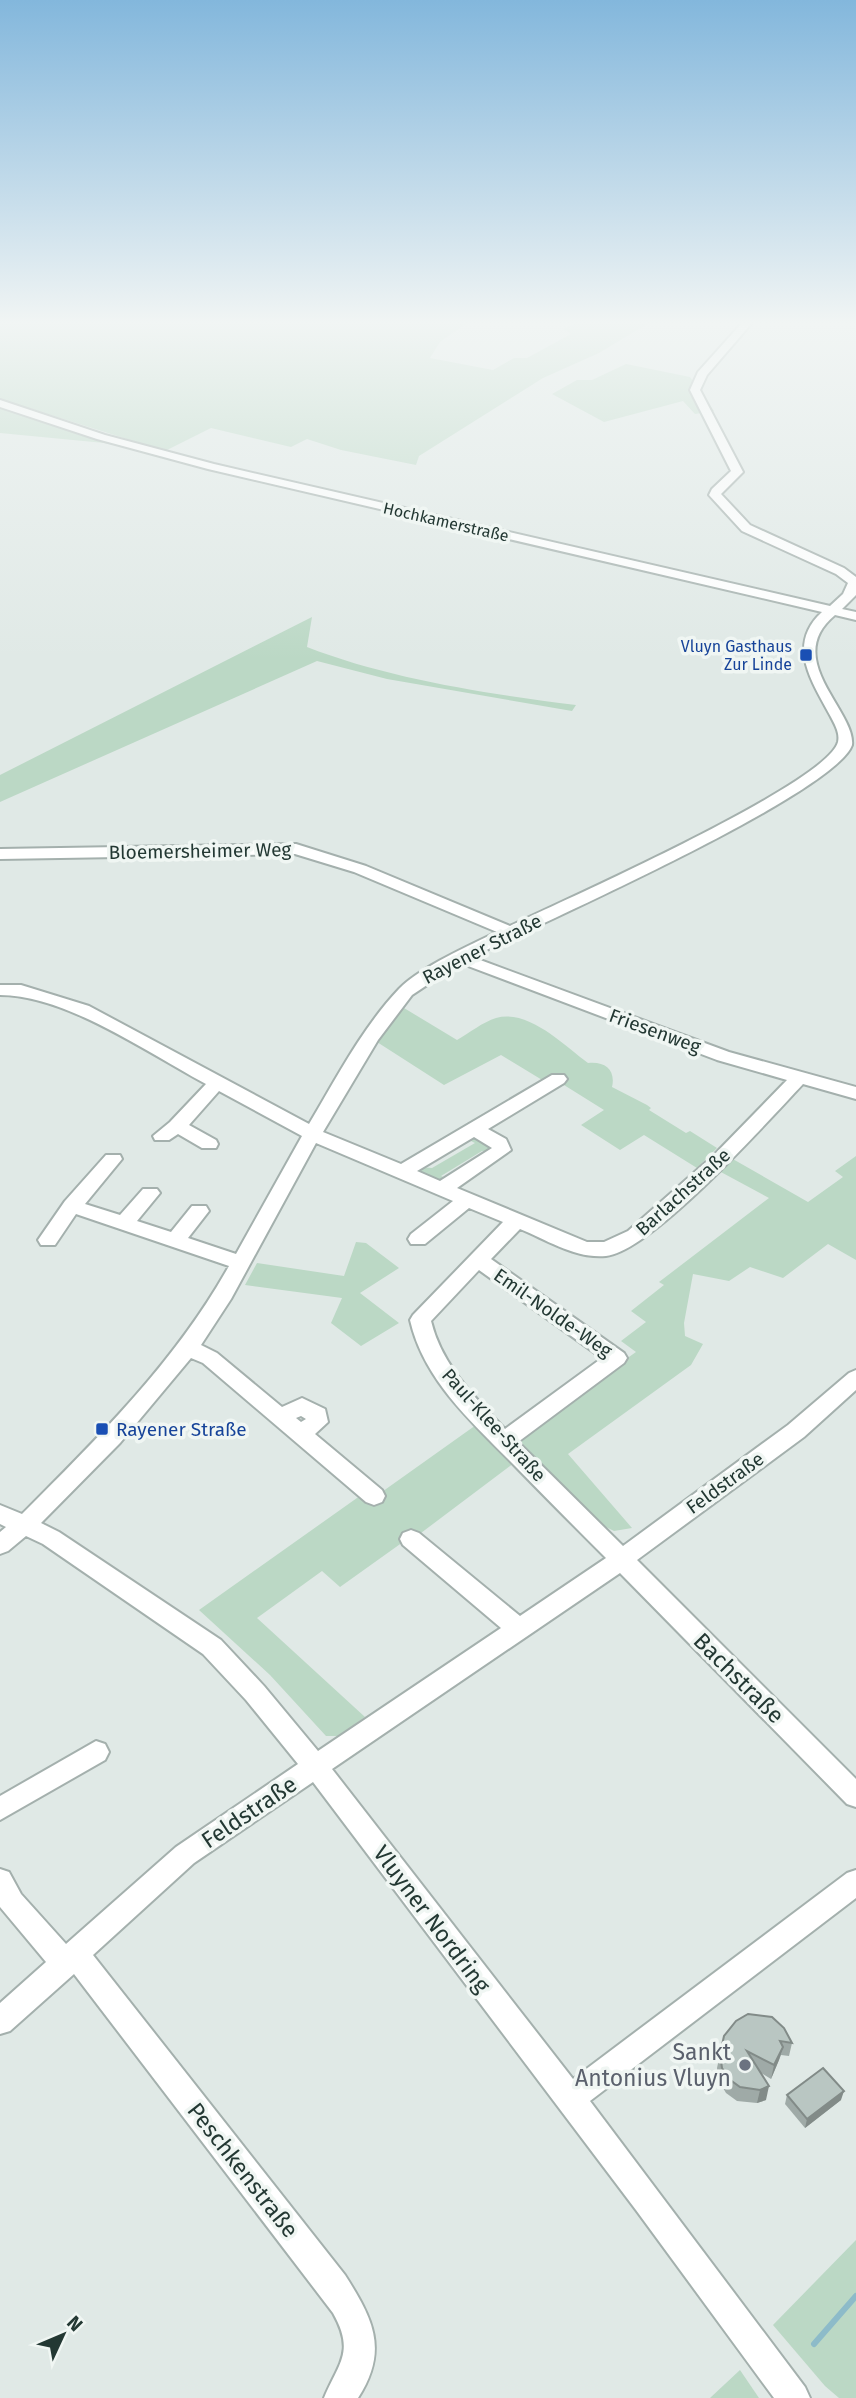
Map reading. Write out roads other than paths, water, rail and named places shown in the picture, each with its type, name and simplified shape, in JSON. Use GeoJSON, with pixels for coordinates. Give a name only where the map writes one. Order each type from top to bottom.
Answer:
{"type":"FeatureCollection","features":[{"type":"Feature","properties":{"kind":"street","name":"Hochkamerstraße"},"geometry":{"type":"LineString","coordinates":[[97,436],[212,467],[856,615]]}},
{"type":"Feature","properties":{"kind":"street","name":"Rayener Straße"},"geometry":{"type":"LineString","coordinates":[[0,1545],[26,1524],[125,1422],[188,1348],[241,1263],[312,1133],[396,1003],[418,982],[458,957],[733,825],[807,780],[840,754],[845,745],[846,733],[822,683],[810,650],[812,632],[854,589],[852,579],[840,570],[746,528],[715,495],[737,472],[719,436]]}},
{"type":"Feature","properties":{"kind":"street","name":"Bloemersheimer Weg"},"geometry":{"type":"LineString","coordinates":[[0,854],[296,849],[360,869],[511,932]]}},
{"type":"Feature","properties":{"kind":"street","name":"Friesenweg"},"geometry":{"type":"LineString","coordinates":[[458,957],[723,1056],[856,1093]]}},
{"type":"Feature","properties":{"kind":"street","name":"Barlachstraße"},"geometry":{"type":"LineString","coordinates":[[0,990],[21,990],[83,1010],[312,1133],[585,1249],[607,1249],[625,1241],[653,1220],[721,1159],[799,1078]]}},
{"type":"Feature","properties":{"kind":"street"},"geometry":{"type":"LineString","coordinates":[[402,1172],[558,1079]]}},
{"type":"Feature","properties":{"kind":"street"},"geometry":{"type":"LineString","coordinates":[[209,1144],[169,1131],[217,1083]]}},
{"type":"Feature","properties":{"kind":"street"},"geometry":{"type":"LineString","coordinates":[[441,1189],[502,1150],[499,1143],[474,1129]]}},
{"type":"Feature","properties":{"kind":"street"},"geometry":{"type":"LineString","coordinates":[[48,1240],[72,1206],[113,1159]]}},
{"type":"Feature","properties":{"kind":"street"},"geometry":{"type":"LineString","coordinates":[[123,1224],[150,1193]]}},
{"type":"Feature","properties":{"kind":"street"},"geometry":{"type":"LineString","coordinates":[[418,1238],[466,1200]]}},
{"type":"Feature","properties":{"kind":"street"},"geometry":{"type":"LineString","coordinates":[[72,1206],[241,1263]]}},
{"type":"Feature","properties":{"kind":"street"},"geometry":{"type":"LineString","coordinates":[[175,1241],[199,1211]]}},
{"type":"Feature","properties":{"kind":"street","name":"Paul-Klee-Straße"},"geometry":{"type":"LineString","coordinates":[[516,1221],[420,1320],[423,1340],[455,1387],[504,1441],[622,1559]]}},
{"type":"Feature","properties":{"kind":"street","name":"Emil-Nolde-Weg"},"geometry":{"type":"LineString","coordinates":[[477,1259],[617,1358],[504,1441]]}},
{"type":"Feature","properties":{"kind":"street"},"geometry":{"type":"LineString","coordinates":[[188,1348],[210,1358],[374,1496]]}},
{"type":"Feature","properties":{"kind":"street","name":"Feldstraße"},"geometry":{"type":"LineString","coordinates":[[0,2021],[185,1855],[622,1559],[806,1424],[856,1378]]}},
{"type":"Feature","properties":{"kind":"street","name":"Vluyner Nordring"},"geometry":{"type":"LineString","coordinates":[[0,1514],[26,1524],[196,1634],[255,1693],[316,1767],[570,2099],[794,2398]]}},
{"type":"Feature","properties":{"kind":"street"},"geometry":{"type":"LineString","coordinates":[[411,1539],[519,1629]]}},
{"type":"Feature","properties":{"kind":"street","name":"Bachstraße"},"geometry":{"type":"LineString","coordinates":[[622,1559],[856,1796]]}},
{"type":"Feature","properties":{"kind":"street"},"geometry":{"type":"LineString","coordinates":[[0,1809],[96,1752]]}},
{"type":"Feature","properties":{"kind":"street","name":"Peschkenstraße"},"geometry":{"type":"LineString","coordinates":[[0,1881],[12,1903],[71,1959],[334,2286],[357,2323],[361,2347],[355,2376],[340,2398]]}},
{"type":"Feature","properties":{"kind":"street"},"geometry":{"type":"LineString","coordinates":[[570,2099],[856,1882]]}},
{"type":"Feature","properties":{"kind":"waterway"},"geometry":{"type":"LineString","coordinates":[[814,2344],[856,2296]]}},
{"type":"Feature","properties":{"kind":"place","name":"Vluyn Gasthaus Zur Linde"},"geometry":{"type":"Point","coordinates":[806,655]}},
{"type":"Feature","properties":{"kind":"place","name":"Rayener Straße"},"geometry":{"type":"Point","coordinates":[102,1429]}},
{"type":"Feature","properties":{"kind":"place","name":"Sankt Antonius Vluyn"},"geometry":{"type":"Point","coordinates":[745,2065]}}]}
